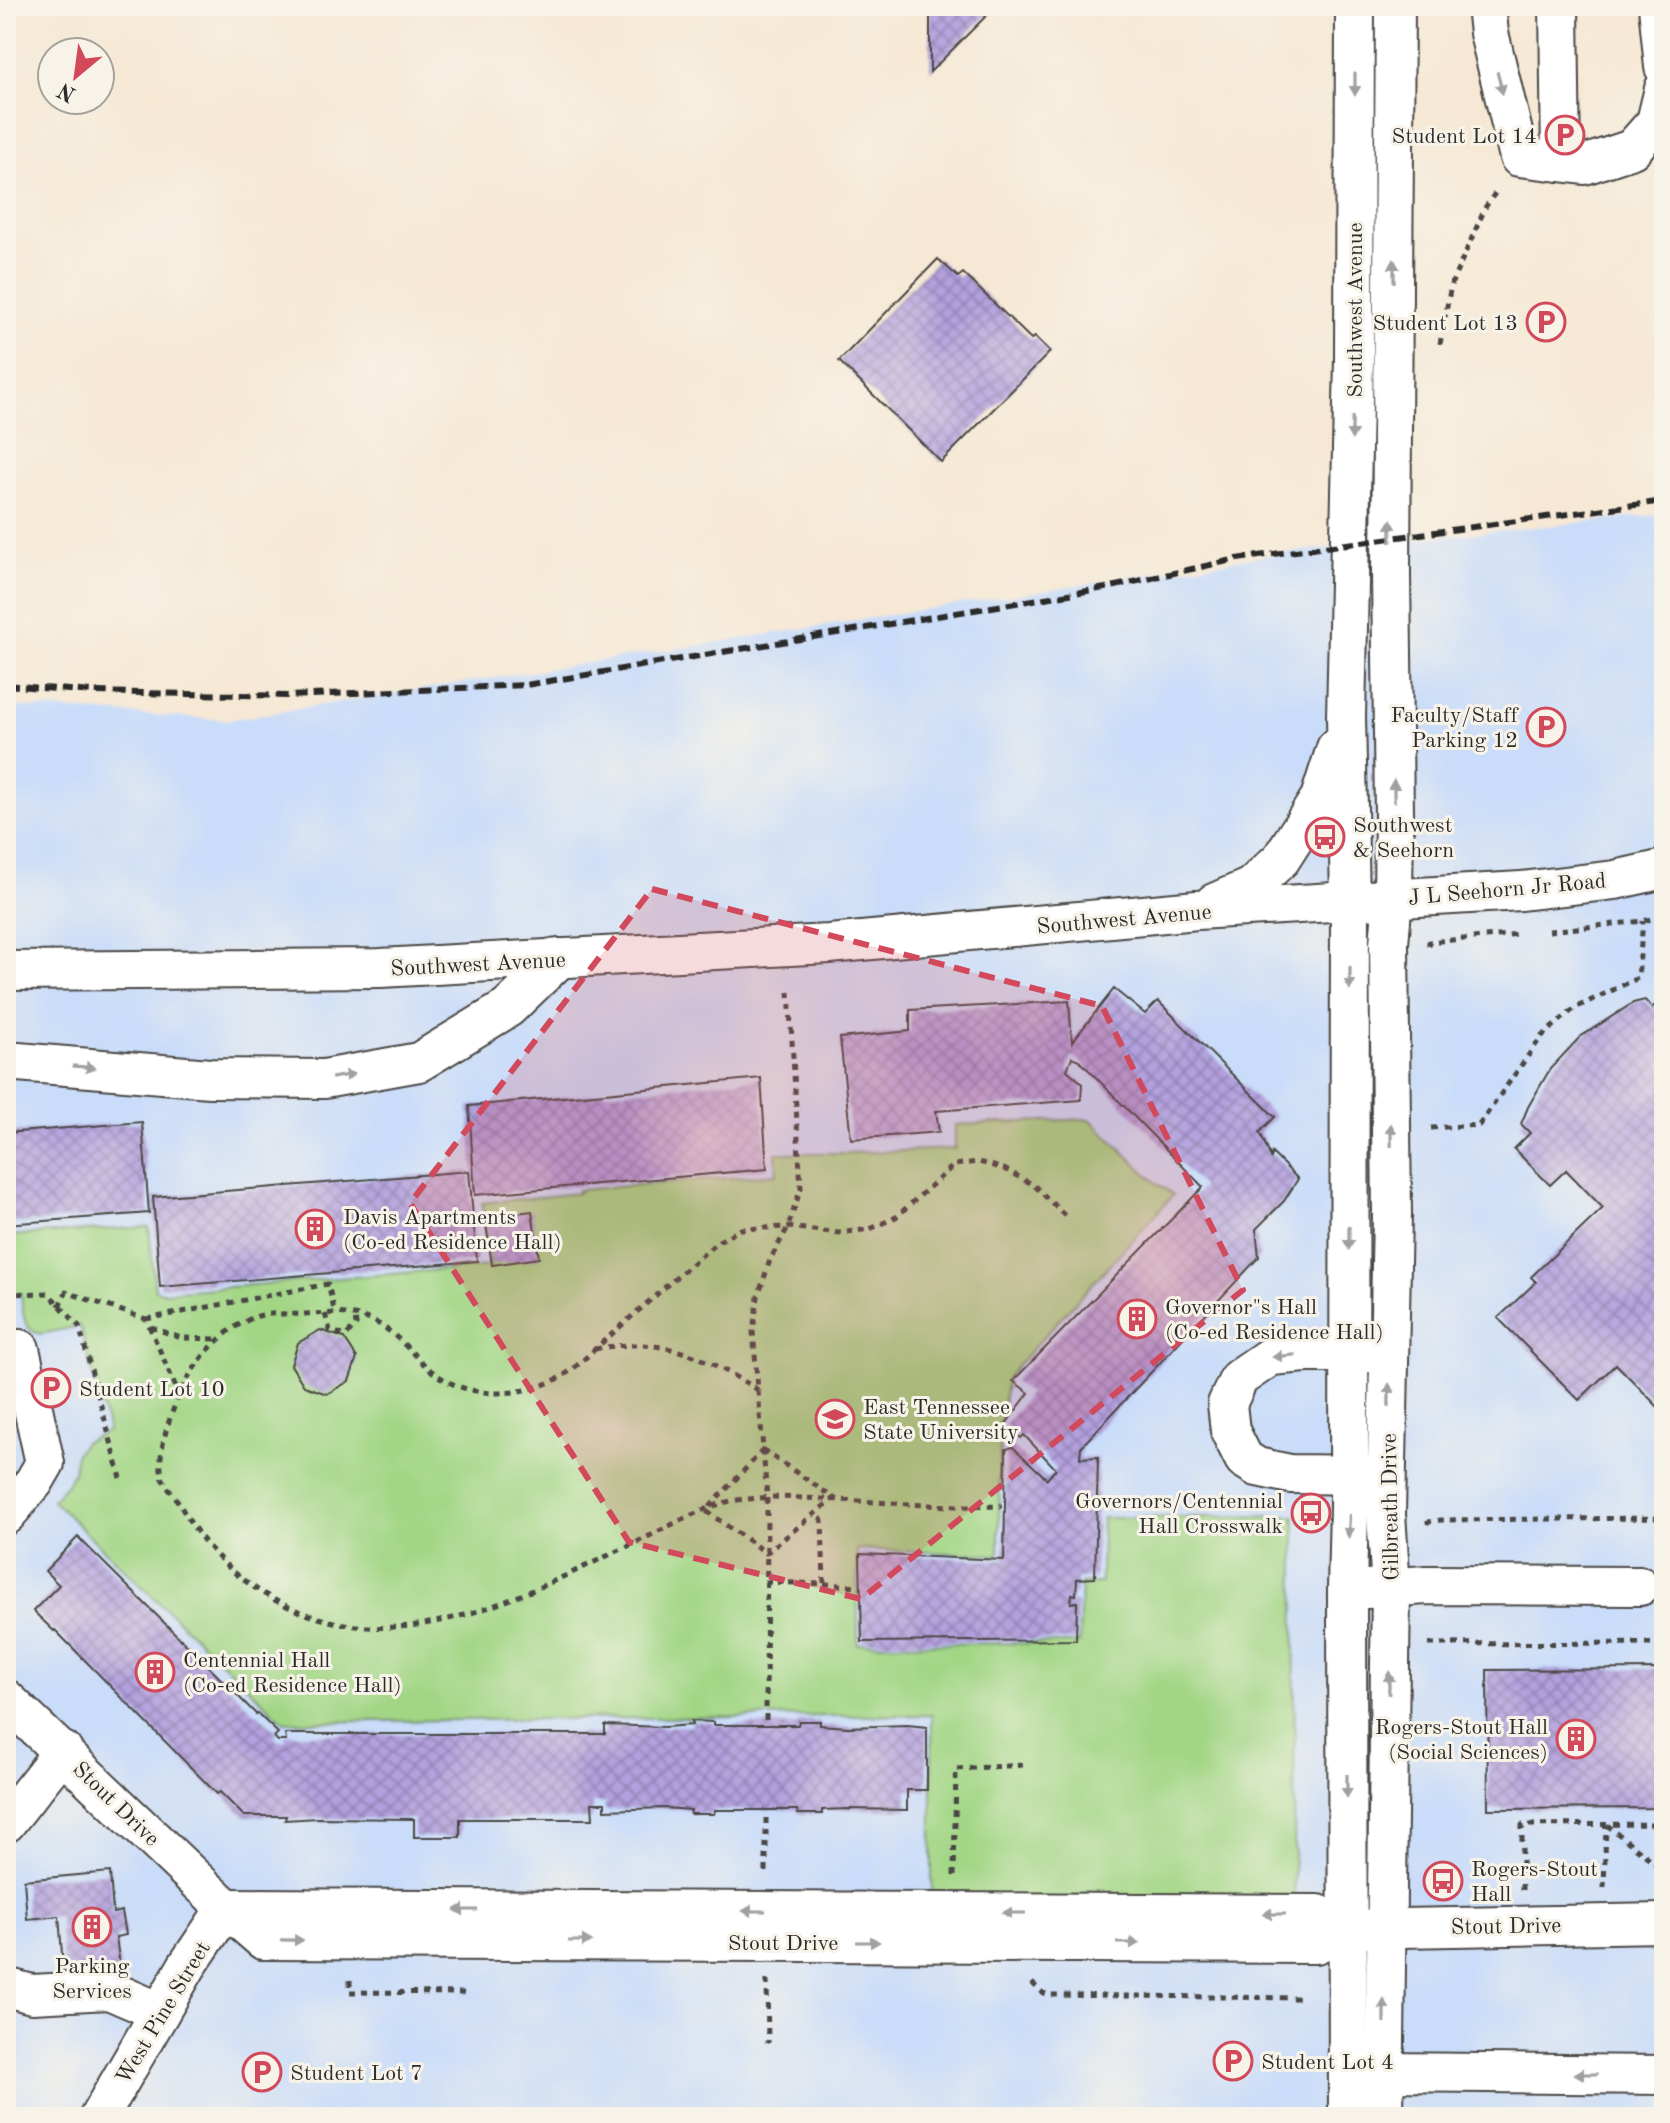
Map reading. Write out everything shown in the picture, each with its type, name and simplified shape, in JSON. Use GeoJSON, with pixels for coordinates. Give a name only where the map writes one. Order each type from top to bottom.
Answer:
{"type":"FeatureCollection","features":[{"type":"Feature","properties":{"kind":"street","name":"Southwest Avenue"},"geometry":{"type":"LineString","coordinates":[[6,971],[380,968],[829,944],[1197,910],[1350,900],[1346,717],[1354,359],[1355,6]]}},
{"type":"Feature","properties":{"kind":"street","name":"Southwest Avenue"},"geometry":{"type":"LineString","coordinates":[[1393,897],[1391,573],[1395,6]]}},
{"type":"Feature","properties":{"kind":"street"},"geometry":{"type":"LineString","coordinates":[[1486,6],[1489,33],[1519,157],[1584,165],[1632,149],[1656,122],[1664,89]]}},
{"type":"Feature","properties":{"kind":"street"},"geometry":{"type":"LineString","coordinates":[[1559,6],[1561,162]]}},
{"type":"Feature","properties":{"kind":"street"},"geometry":{"type":"LineString","coordinates":[[1658,6],[1664,67]]}},
{"type":"Feature","properties":{"kind":"street"},"geometry":{"type":"LineString","coordinates":[[1197,910],[1251,887],[1281,859],[1320,798],[1346,717]]}},
{"type":"Feature","properties":{"kind":"street","name":"J L Seehorn Jr Road"},"geometry":{"type":"LineString","coordinates":[[1350,900],[1521,891],[1615,880],[1664,869]]}},
{"type":"Feature","properties":{"kind":"street","name":"Gilbreath Drive"},"geometry":{"type":"LineString","coordinates":[[1384,2117],[1391,1588],[1386,1514],[1392,1198],[1389,944],[1393,897]]}},
{"type":"Feature","properties":{"kind":"street","name":"Gilbreath Drive"},"geometry":{"type":"LineString","coordinates":[[1348,2117],[1350,900]]}},
{"type":"Feature","properties":{"kind":"street"},"geometry":{"type":"LineString","coordinates":[[6,1061],[210,1078],[324,1079],[419,1062],[508,1008],[560,958]]}},
{"type":"Feature","properties":{"kind":"street"},"geometry":{"type":"LineString","coordinates":[[6,1350],[20,1349],[45,1463],[34,1482],[6,1515]]}},
{"type":"Feature","properties":{"kind":"street"},"geometry":{"type":"LineString","coordinates":[[1387,1475],[1290,1474],[1257,1467],[1244,1459],[1230,1431],[1227,1404],[1239,1378],[1271,1356],[1390,1354]]}},
{"type":"Feature","properties":{"kind":"street"},"geometry":{"type":"LineString","coordinates":[[1347,1590],[1427,1585],[1640,1586]]}},
{"type":"Feature","properties":{"kind":"street","name":"Stout Drive"},"geometry":{"type":"LineString","coordinates":[[6,1699],[226,1908],[526,1926],[957,1915],[1318,1914],[1348,1929],[1664,1923]]}},
{"type":"Feature","properties":{"kind":"street"},"geometry":{"type":"LineString","coordinates":[[6,1823],[63,1751]]}},
{"type":"Feature","properties":{"kind":"street","name":"West Pine Street"},"geometry":{"type":"LineString","coordinates":[[99,2117],[187,1966],[226,1908]]}},
{"type":"Feature","properties":{"kind":"street"},"geometry":{"type":"LineString","coordinates":[[6,1987],[32,1994],[109,1990],[160,2012]]}},
{"type":"Feature","properties":{"kind":"street"},"geometry":{"type":"LineString","coordinates":[[1384,2072],[1664,2075]]}},
{"type":"Feature","properties":{"kind":"path"},"geometry":{"type":"LineString","coordinates":[[1440,344],[1451,285],[1486,206],[1519,157]]}},
{"type":"Feature","properties":{"kind":"path"},"geometry":{"type":"LineString","coordinates":[[1539,932],[1664,916]]}},
{"type":"Feature","properties":{"kind":"path"},"geometry":{"type":"LineString","coordinates":[[1429,1128],[1479,1125],[1542,1036],[1575,1008],[1638,978],[1643,921]]}},
{"type":"Feature","properties":{"kind":"path"},"geometry":{"type":"LineString","coordinates":[[1429,952],[1429,942],[1524,933]]}},
{"type":"Feature","properties":{"kind":"path"},"geometry":{"type":"LineString","coordinates":[[766,1720],[767,1497],[753,1331],[758,1297],[770,1260],[788,1227],[801,1188],[789,992]]}},
{"type":"Feature","properties":{"kind":"path"},"geometry":{"type":"LineString","coordinates":[[1002,1506],[968,1507],[834,1498],[767,1497],[729,1501],[481,1610],[439,1623],[367,1627],[334,1622],[271,1599],[222,1563],[203,1542],[163,1479],[161,1454],[179,1394],[203,1356],[241,1324],[261,1315],[335,1314],[368,1319],[392,1333],[429,1370],[455,1384],[478,1391],[507,1394],[559,1378],[719,1241],[741,1229],[788,1227],[839,1233],[870,1229],[896,1217],[954,1165],[979,1162],[1004,1169],[1034,1185],[1065,1216]]}},
{"type":"Feature","properties":{"kind":"path"},"geometry":{"type":"LineString","coordinates":[[59,1306],[66,1292],[146,1319],[328,1284],[335,1314]]}},
{"type":"Feature","properties":{"kind":"path"},"geometry":{"type":"LineString","coordinates":[[6,1294],[48,1293],[79,1326],[121,1478]]}},
{"type":"Feature","properties":{"kind":"path"},"geometry":{"type":"LineString","coordinates":[[325,1314],[330,1330],[346,1336],[356,1325],[355,1316]]}},
{"type":"Feature","properties":{"kind":"path"},"geometry":{"type":"LineString","coordinates":[[146,1319],[179,1394]]}},
{"type":"Feature","properties":{"kind":"path"},"geometry":{"type":"LineString","coordinates":[[150,1327],[181,1338],[220,1339]]}},
{"type":"Feature","properties":{"kind":"path"},"geometry":{"type":"LineString","coordinates":[[594,1349],[613,1345],[689,1352],[714,1363],[759,1391]]}},
{"type":"Feature","properties":{"kind":"path"},"geometry":{"type":"LineString","coordinates":[[763,1450],[834,1498]]}},
{"type":"Feature","properties":{"kind":"path"},"geometry":{"type":"LineString","coordinates":[[706,1511],[763,1450]]}},
{"type":"Feature","properties":{"kind":"path"},"geometry":{"type":"LineString","coordinates":[[766,1553],[834,1498]]}},
{"type":"Feature","properties":{"kind":"path"},"geometry":{"type":"LineString","coordinates":[[1102,1503],[1134,1502]]}},
{"type":"Feature","properties":{"kind":"path"},"geometry":{"type":"LineString","coordinates":[[706,1511],[766,1553]]}},
{"type":"Feature","properties":{"kind":"path"},"geometry":{"type":"LineString","coordinates":[[818,1513],[822,1521],[824,1584]]}},
{"type":"Feature","properties":{"kind":"path"},"geometry":{"type":"LineString","coordinates":[[1428,1522],[1664,1518]]}},
{"type":"Feature","properties":{"kind":"path"},"geometry":{"type":"LineString","coordinates":[[765,1582],[860,1586]]}},
{"type":"Feature","properties":{"kind":"path"},"geometry":{"type":"LineString","coordinates":[[1428,1660],[1428,1644],[1664,1643]]}},
{"type":"Feature","properties":{"kind":"path"},"geometry":{"type":"LineString","coordinates":[[957,1915],[956,1769],[1024,1765]]}},
{"type":"Feature","properties":{"kind":"path"},"geometry":{"type":"LineString","coordinates":[[766,1813],[766,1875]]}},
{"type":"Feature","properties":{"kind":"path"},"geometry":{"type":"LineString","coordinates":[[1522,1891],[1522,1825],[1664,1824]]}},
{"type":"Feature","properties":{"kind":"path"},"geometry":{"type":"LineString","coordinates":[[1606,1825],[1664,1870]]}},
{"type":"Feature","properties":{"kind":"path"},"geometry":{"type":"LineString","coordinates":[[1604,1891],[1606,1825]]}},
{"type":"Feature","properties":{"kind":"path"},"geometry":{"type":"LineString","coordinates":[[1509,1891],[1536,1891]]}},
{"type":"Feature","properties":{"kind":"path"},"geometry":{"type":"LineString","coordinates":[[1590,1891],[1619,1891]]}},
{"type":"Feature","properties":{"kind":"path"},"geometry":{"type":"LineString","coordinates":[[767,1970],[768,2043]]}},
{"type":"Feature","properties":{"kind":"path"},"geometry":{"type":"LineString","coordinates":[[1029,1976],[1036,1988],[1049,1995],[1302,1998]]}},
{"type":"Feature","properties":{"kind":"path"},"geometry":{"type":"LineString","coordinates":[[1271,2064],[1302,2064]]}},
{"type":"Feature","properties":{"kind":"highlighted area"},"geometry":{"type":"Polygon","coordinates":[[[652,889],[1102,1006],[1243,1290],[861,1599],[629,1542],[410,1203],[652,889]]]}},
{"type":"Feature","properties":{"kind":"shaded area","name":"East Tennessee State University"},"geometry":{"type":"Polygon","coordinates":[[[1664,514],[1664,2117],[6,2117],[6,706],[228,720],[1281,553],[1664,514]]]}},
{"type":"Feature","properties":{"kind":"green space"},"geometry":{"type":"Polygon","coordinates":[[[1090,1119],[1154,1181],[1173,1195],[1007,1377],[1000,1423],[999,1555],[857,1549],[858,1644],[1079,1643],[1081,1584],[1101,1583],[1102,1518],[1295,1516],[1294,1904],[932,1904],[932,1715],[284,1722],[52,1500],[67,1484],[74,1470],[75,1455],[83,1443],[108,1431],[80,1326],[40,1334],[34,1332],[24,1318],[21,1293],[6,1294],[6,1236],[149,1227],[155,1290],[164,1292],[490,1266],[482,1203],[578,1193],[578,1190],[777,1174],[776,1153],[955,1149],[955,1125],[1090,1119]]]}},
{"type":"Feature","properties":{"kind":"building"},"geometry":{"type":"Polygon","coordinates":[[[930,6],[996,6],[930,72],[930,6]]]}},
{"type":"Feature","properties":{"kind":"building"},"geometry":{"type":"Polygon","coordinates":[[[938,259],[958,277],[963,273],[1031,339],[1035,337],[1050,352],[941,462],[839,361],[938,259]]]}},
{"type":"Feature","properties":{"kind":"building","name":"Governor\"s Hall (Co-ed Residence Hall)"},"geometry":{"type":"Polygon","coordinates":[[[1114,989],[1145,1014],[1158,1001],[1275,1117],[1260,1132],[1271,1158],[1272,1153],[1298,1179],[1284,1201],[1256,1229],[1259,1257],[1081,1447],[1080,1458],[1098,1457],[1095,1578],[1077,1579],[1076,1595],[1072,1594],[1071,1603],[1077,1602],[1076,1640],[862,1642],[860,1554],[1004,1560],[1006,1449],[1013,1447],[1047,1479],[1056,1469],[1024,1435],[1021,1438],[1005,1425],[1029,1393],[1013,1381],[1203,1187],[1079,1060],[1072,1057],[1067,1070],[1082,1083],[1081,1100],[936,1111],[939,1132],[851,1139],[840,1038],[910,1031],[910,1010],[1069,1001],[1072,1042],[1114,989]]]}},
{"type":"Feature","properties":{"kind":"building"},"geometry":{"type":"Polygon","coordinates":[[[1664,996],[1664,1413],[1616,1364],[1579,1400],[1498,1318],[1536,1282],[1531,1277],[1603,1208],[1566,1170],[1550,1185],[1514,1149],[1530,1133],[1521,1124],[1528,1107],[1550,1069],[1580,1037],[1633,1003],[1645,1000],[1652,1008],[1664,996]]]}},
{"type":"Feature","properties":{"kind":"building","name":"Davis Apartments (Co-ed Residence Hall)"},"geometry":{"type":"Polygon","coordinates":[[[761,1078],[767,1169],[475,1195],[469,1106],[761,1078]]]}},
{"type":"Feature","properties":{"kind":"building"},"geometry":{"type":"Polygon","coordinates":[[[142,1122],[149,1213],[6,1224],[6,1133],[142,1122]]]}},
{"type":"Feature","properties":{"kind":"building","name":"Davis Apartments (Co-ed Residence Hall)"},"geometry":{"type":"Polygon","coordinates":[[[469,1171],[477,1261],[160,1287],[153,1197],[469,1171]]]}},
{"type":"Feature","properties":{"kind":"building"},"geometry":{"type":"Polygon","coordinates":[[[532,1211],[539,1258],[492,1265],[485,1217],[532,1211]]]}},
{"type":"Feature","properties":{"kind":"building"},"geometry":{"type":"Polygon","coordinates":[[[320,1330],[344,1338],[357,1358],[349,1381],[327,1394],[304,1386],[291,1365],[298,1343],[320,1330]]]}},
{"type":"Feature","properties":{"kind":"building","name":"Centennial Hall (Co-ed Residence Hall)"},"geometry":{"type":"Polygon","coordinates":[[[78,1537],[278,1733],[274,1737],[278,1741],[286,1741],[285,1734],[605,1734],[605,1725],[665,1727],[692,1725],[691,1721],[714,1722],[714,1725],[798,1725],[799,1721],[820,1721],[820,1725],[848,1727],[907,1725],[927,1727],[927,1790],[907,1790],[907,1810],[822,1810],[822,1814],[798,1814],[797,1810],[715,1810],[714,1814],[690,1814],[691,1810],[664,1808],[605,1810],[605,1803],[592,1803],[593,1819],[460,1819],[460,1837],[414,1837],[414,1819],[285,1820],[286,1816],[244,1816],[220,1792],[217,1794],[33,1611],[59,1585],[45,1571],[78,1537]]]}},
{"type":"Feature","properties":{"kind":"building","name":"Rogers-Stout Hall (Social Sciences)"},"geometry":{"type":"Polygon","coordinates":[[[1664,1669],[1664,1808],[1488,1809],[1487,1670],[1664,1669]]]}},
{"type":"Feature","properties":{"kind":"building","name":"Parking Services"},"geometry":{"type":"Polygon","coordinates":[[[110,1872],[113,1913],[122,1911],[126,1935],[116,1937],[121,1973],[64,1979],[59,1916],[27,1919],[24,1880],[110,1872]]]}},
{"type":"Feature","properties":{"kind":"railway"},"geometry":{"type":"LineString","coordinates":[[6,685],[93,692],[289,696],[526,685],[1111,587],[1237,559],[1664,501]]}},
{"type":"Feature","properties":{"kind":"place","name":"Student Lot 14"},"geometry":{"type":"Point","coordinates":[1565,135]}},
{"type":"Feature","properties":{"kind":"place","name":"Student Lot 13"},"geometry":{"type":"Point","coordinates":[1546,322]}},
{"type":"Feature","properties":{"kind":"place","name":"Faculty/Staff Parking 12"},"geometry":{"type":"Point","coordinates":[1546,727]}},
{"type":"Feature","properties":{"kind":"place","name":"Southwest & Seehorn"},"geometry":{"type":"Point","coordinates":[1325,837]}},
{"type":"Feature","properties":{"kind":"place","name":"Davis Apartments (Co-ed Residence Hall)"},"geometry":{"type":"Point","coordinates":[315,1229]}},
{"type":"Feature","properties":{"kind":"place","name":"Governor\"s Hall (Co-ed Residence Hall)"},"geometry":{"type":"Point","coordinates":[1137,1319]}},
{"type":"Feature","properties":{"kind":"place","name":"Student Lot 10"},"geometry":{"type":"Point","coordinates":[51,1388]}},
{"type":"Feature","properties":{"kind":"place","name":"East Tennessee State University"},"geometry":{"type":"Point","coordinates":[835,1419]}},
{"type":"Feature","properties":{"kind":"place","name":"Governors/Centennial Hall Crosswalk"},"geometry":{"type":"Point","coordinates":[1311,1513]}},
{"type":"Feature","properties":{"kind":"place","name":"Centennial Hall (Co-ed Residence Hall)"},"geometry":{"type":"Point","coordinates":[155,1672]}},
{"type":"Feature","properties":{"kind":"place","name":"Rogers-Stout Hall (Social Sciences)"},"geometry":{"type":"Point","coordinates":[1576,1739]}},
{"type":"Feature","properties":{"kind":"place","name":"Rogers-Stout Hall"},"geometry":{"type":"Point","coordinates":[1443,1881]}},
{"type":"Feature","properties":{"kind":"place","name":"Parking Services"},"geometry":{"type":"Point","coordinates":[92,1927]}},
{"type":"Feature","properties":{"kind":"place","name":"Student Lot 4"},"geometry":{"type":"Point","coordinates":[1233,2061]}},
{"type":"Feature","properties":{"kind":"place","name":"Student Lot 7"},"geometry":{"type":"Point","coordinates":[262,2072]}}]}
